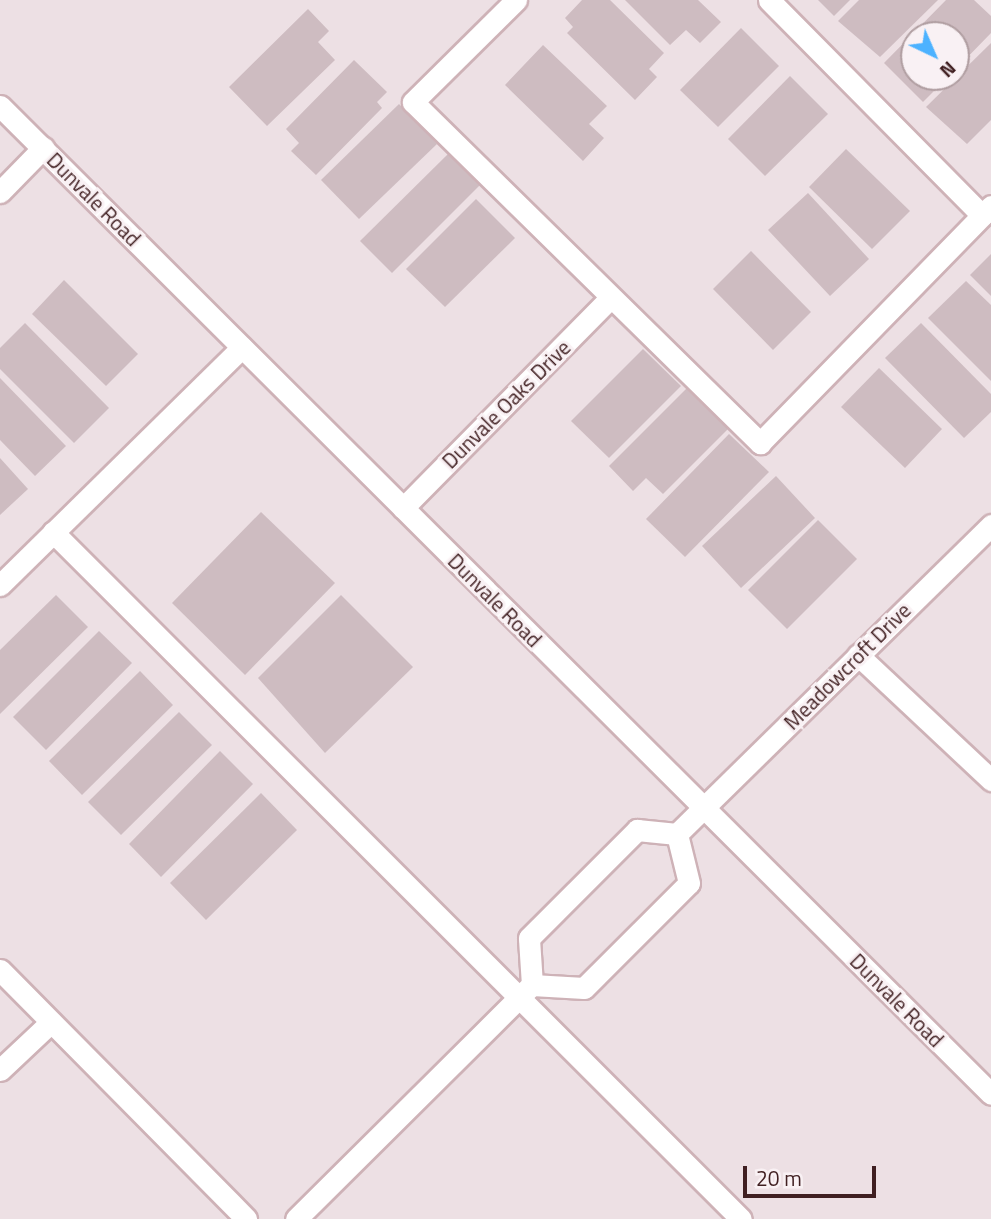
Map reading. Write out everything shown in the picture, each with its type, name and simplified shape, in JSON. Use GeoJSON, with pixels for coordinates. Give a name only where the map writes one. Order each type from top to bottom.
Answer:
{"type":"FeatureCollection","features":[{"type":"Feature","properties":{"kind":"street"},"geometry":{"type":"LineString","coordinates":[[516,0],[413,102],[608,300],[760,443],[986,210],[769,0]]}},
{"type":"Feature","properties":{"kind":"street","name":"Dunvale Road"},"geometry":{"type":"LineString","coordinates":[[0,106],[991,1094]]}},
{"type":"Feature","properties":{"kind":"street"},"geometry":{"type":"LineString","coordinates":[[0,192],[43,148]]}},
{"type":"Feature","properties":{"kind":"street","name":"Dunvale Oaks Drive"},"geometry":{"type":"LineString","coordinates":[[403,508],[608,300]]}},
{"type":"Feature","properties":{"kind":"street"},"geometry":{"type":"LineString","coordinates":[[0,585],[242,347]]}},
{"type":"Feature","properties":{"kind":"street","name":"Meadowcroft Drive"},"geometry":{"type":"LineString","coordinates":[[677,834],[991,525]]}},
{"type":"Feature","properties":{"kind":"street"},"geometry":{"type":"LineString","coordinates":[[53,532],[525,992],[741,1219]]}},
{"type":"Feature","properties":{"kind":"street"},"geometry":{"type":"LineString","coordinates":[[858,655],[991,780]]}},
{"type":"Feature","properties":{"kind":"street"},"geometry":{"type":"LineString","coordinates":[[296,1219],[525,992],[584,988],[689,883],[677,834],[637,830],[529,938],[525,992]]}},
{"type":"Feature","properties":{"kind":"street"},"geometry":{"type":"LineString","coordinates":[[0,970],[246,1219]]}},
{"type":"Feature","properties":{"kind":"street"},"geometry":{"type":"LineString","coordinates":[[0,1070],[51,1022]]}},
{"type":"Feature","properties":{"kind":"building"},"geometry":{"type":"Polygon","coordinates":[[[582,0],[610,0],[664,53],[649,69],[657,77],[635,100],[567,33],[573,27],[565,18],[582,0]]]}},
{"type":"Feature","properties":{"kind":"building"},"geometry":{"type":"Polygon","coordinates":[[[625,0],[698,0],[721,22],[700,43],[686,30],[670,45],[625,0]]]}},
{"type":"Feature","properties":{"kind":"building"},"geometry":{"type":"Polygon","coordinates":[[[818,0],[850,0],[834,16],[818,0]]]}},
{"type":"Feature","properties":{"kind":"building"},"geometry":{"type":"Polygon","coordinates":[[[859,0],[938,0],[917,21],[900,21],[900,37],[880,57],[838,21],[859,0]]]}},
{"type":"Feature","properties":{"kind":"building"},"geometry":{"type":"Polygon","coordinates":[[[946,0],[974,0],[991,16],[991,33],[970,55],[970,21],[925,21],[946,0]]]}},
{"type":"Feature","properties":{"kind":"building"},"geometry":{"type":"Polygon","coordinates":[[[308,9],[329,31],[318,42],[335,60],[267,126],[229,87],[308,9]]]}},
{"type":"Feature","properties":{"kind":"building"},"geometry":{"type":"Polygon","coordinates":[[[741,28],[779,66],[718,127],[680,90],[741,28]]]}},
{"type":"Feature","properties":{"kind":"building"},"geometry":{"type":"Polygon","coordinates":[[[991,43],[991,120],[967,144],[926,107],[942,91],[970,91],[970,64],[991,43]]]}},
{"type":"Feature","properties":{"kind":"building"},"geometry":{"type":"Polygon","coordinates":[[[543,45],[607,106],[589,124],[604,138],[583,161],[505,85],[543,45]]]}},
{"type":"Feature","properties":{"kind":"building"},"geometry":{"type":"Polygon","coordinates":[[[900,47],[900,79],[884,63],[900,47]]]}},
{"type":"Feature","properties":{"kind":"building"},"geometry":{"type":"Polygon","coordinates":[[[354,60],[387,92],[377,102],[382,108],[316,175],[291,151],[299,143],[286,129],[354,60]]]}},
{"type":"Feature","properties":{"kind":"building"},"geometry":{"type":"Polygon","coordinates":[[[790,76],[828,114],[765,176],[728,139],[790,76]]]}},
{"type":"Feature","properties":{"kind":"building"},"geometry":{"type":"Polygon","coordinates":[[[912,91],[934,91],[923,102],[912,91]]]}},
{"type":"Feature","properties":{"kind":"building"},"geometry":{"type":"Polygon","coordinates":[[[399,104],[437,144],[359,219],[321,180],[399,104]]]}},
{"type":"Feature","properties":{"kind":"building"},"geometry":{"type":"Polygon","coordinates":[[[846,149],[910,211],[872,249],[809,187],[846,149]]]}},
{"type":"Feature","properties":{"kind":"building"},"geometry":{"type":"Polygon","coordinates":[[[448,154],[480,185],[392,273],[360,241],[448,154]]]}},
{"type":"Feature","properties":{"kind":"building"},"geometry":{"type":"Polygon","coordinates":[[[808,193],[869,259],[830,296],[768,230],[808,193]]]}},
{"type":"Feature","properties":{"kind":"building"},"geometry":{"type":"Polygon","coordinates":[[[476,199],[515,238],[445,307],[406,269],[476,199]]]}},
{"type":"Feature","properties":{"kind":"building"},"geometry":{"type":"Polygon","coordinates":[[[751,251],[811,312],[773,350],[713,289],[751,251]]]}},
{"type":"Feature","properties":{"kind":"building"},"geometry":{"type":"Polygon","coordinates":[[[991,254],[991,296],[970,275],[991,254]]]}},
{"type":"Feature","properties":{"kind":"building"},"geometry":{"type":"Polygon","coordinates":[[[64,280],[138,354],[106,386],[32,314],[64,280]]]}},
{"type":"Feature","properties":{"kind":"building"},"geometry":{"type":"Polygon","coordinates":[[[966,281],[991,305],[991,381],[928,318],[966,281]]]}},
{"type":"Feature","properties":{"kind":"building"},"geometry":{"type":"Polygon","coordinates":[[[25,323],[109,408],[74,443],[0,369],[0,348],[25,323]]]}},
{"type":"Feature","properties":{"kind":"building"},"geometry":{"type":"Polygon","coordinates":[[[921,323],[991,394],[991,412],[964,438],[885,358],[921,323]]]}},
{"type":"Feature","properties":{"kind":"building"},"geometry":{"type":"Polygon","coordinates":[[[643,349],[681,386],[609,458],[571,421],[643,349]]]}},
{"type":"Feature","properties":{"kind":"building"},"geometry":{"type":"Polygon","coordinates":[[[879,368],[942,429],[905,468],[841,407],[879,368]]]}},
{"type":"Feature","properties":{"kind":"building"},"geometry":{"type":"Polygon","coordinates":[[[0,378],[66,446],[35,476],[0,440],[0,378]]]}},
{"type":"Feature","properties":{"kind":"building"},"geometry":{"type":"Polygon","coordinates":[[[687,388],[728,429],[663,494],[646,478],[633,491],[609,466],[687,388]]]}},
{"type":"Feature","properties":{"kind":"building"},"geometry":{"type":"Polygon","coordinates":[[[729,434],[769,472],[685,557],[646,519],[729,434]]]}},
{"type":"Feature","properties":{"kind":"building"},"geometry":{"type":"Polygon","coordinates":[[[0,458],[28,489],[0,515],[0,458]]]}},
{"type":"Feature","properties":{"kind":"building"},"geometry":{"type":"Polygon","coordinates":[[[776,476],[815,518],[741,588],[702,546],[776,476]]]}},
{"type":"Feature","properties":{"kind":"building"},"geometry":{"type":"Polygon","coordinates":[[[261,512],[335,583],[245,675],[172,603],[261,512]]]}},
{"type":"Feature","properties":{"kind":"building"},"geometry":{"type":"Polygon","coordinates":[[[818,520],[857,559],[787,629],[748,590],[818,520]]]}},
{"type":"Feature","properties":{"kind":"building"},"geometry":{"type":"Polygon","coordinates":[[[56,595],[88,627],[0,714],[0,650],[56,595]]]}},
{"type":"Feature","properties":{"kind":"building"},"geometry":{"type":"Polygon","coordinates":[[[341,595],[413,667],[325,753],[258,678],[341,595]]]}},
{"type":"Feature","properties":{"kind":"building"},"geometry":{"type":"Polygon","coordinates":[[[99,631],[132,663],[46,750],[13,717],[99,631]]]}},
{"type":"Feature","properties":{"kind":"building"},"geometry":{"type":"Polygon","coordinates":[[[140,671],[173,705],[82,795],[49,761],[140,671]]]}},
{"type":"Feature","properties":{"kind":"building"},"geometry":{"type":"Polygon","coordinates":[[[179,712],[212,745],[121,835],[88,802],[179,712]]]}},
{"type":"Feature","properties":{"kind":"building"},"geometry":{"type":"Polygon","coordinates":[[[220,751],[253,784],[161,877],[129,844],[220,751]]]}},
{"type":"Feature","properties":{"kind":"building"},"geometry":{"type":"Polygon","coordinates":[[[261,793],[297,830],[206,920],[170,883],[261,793]]]}}]}
